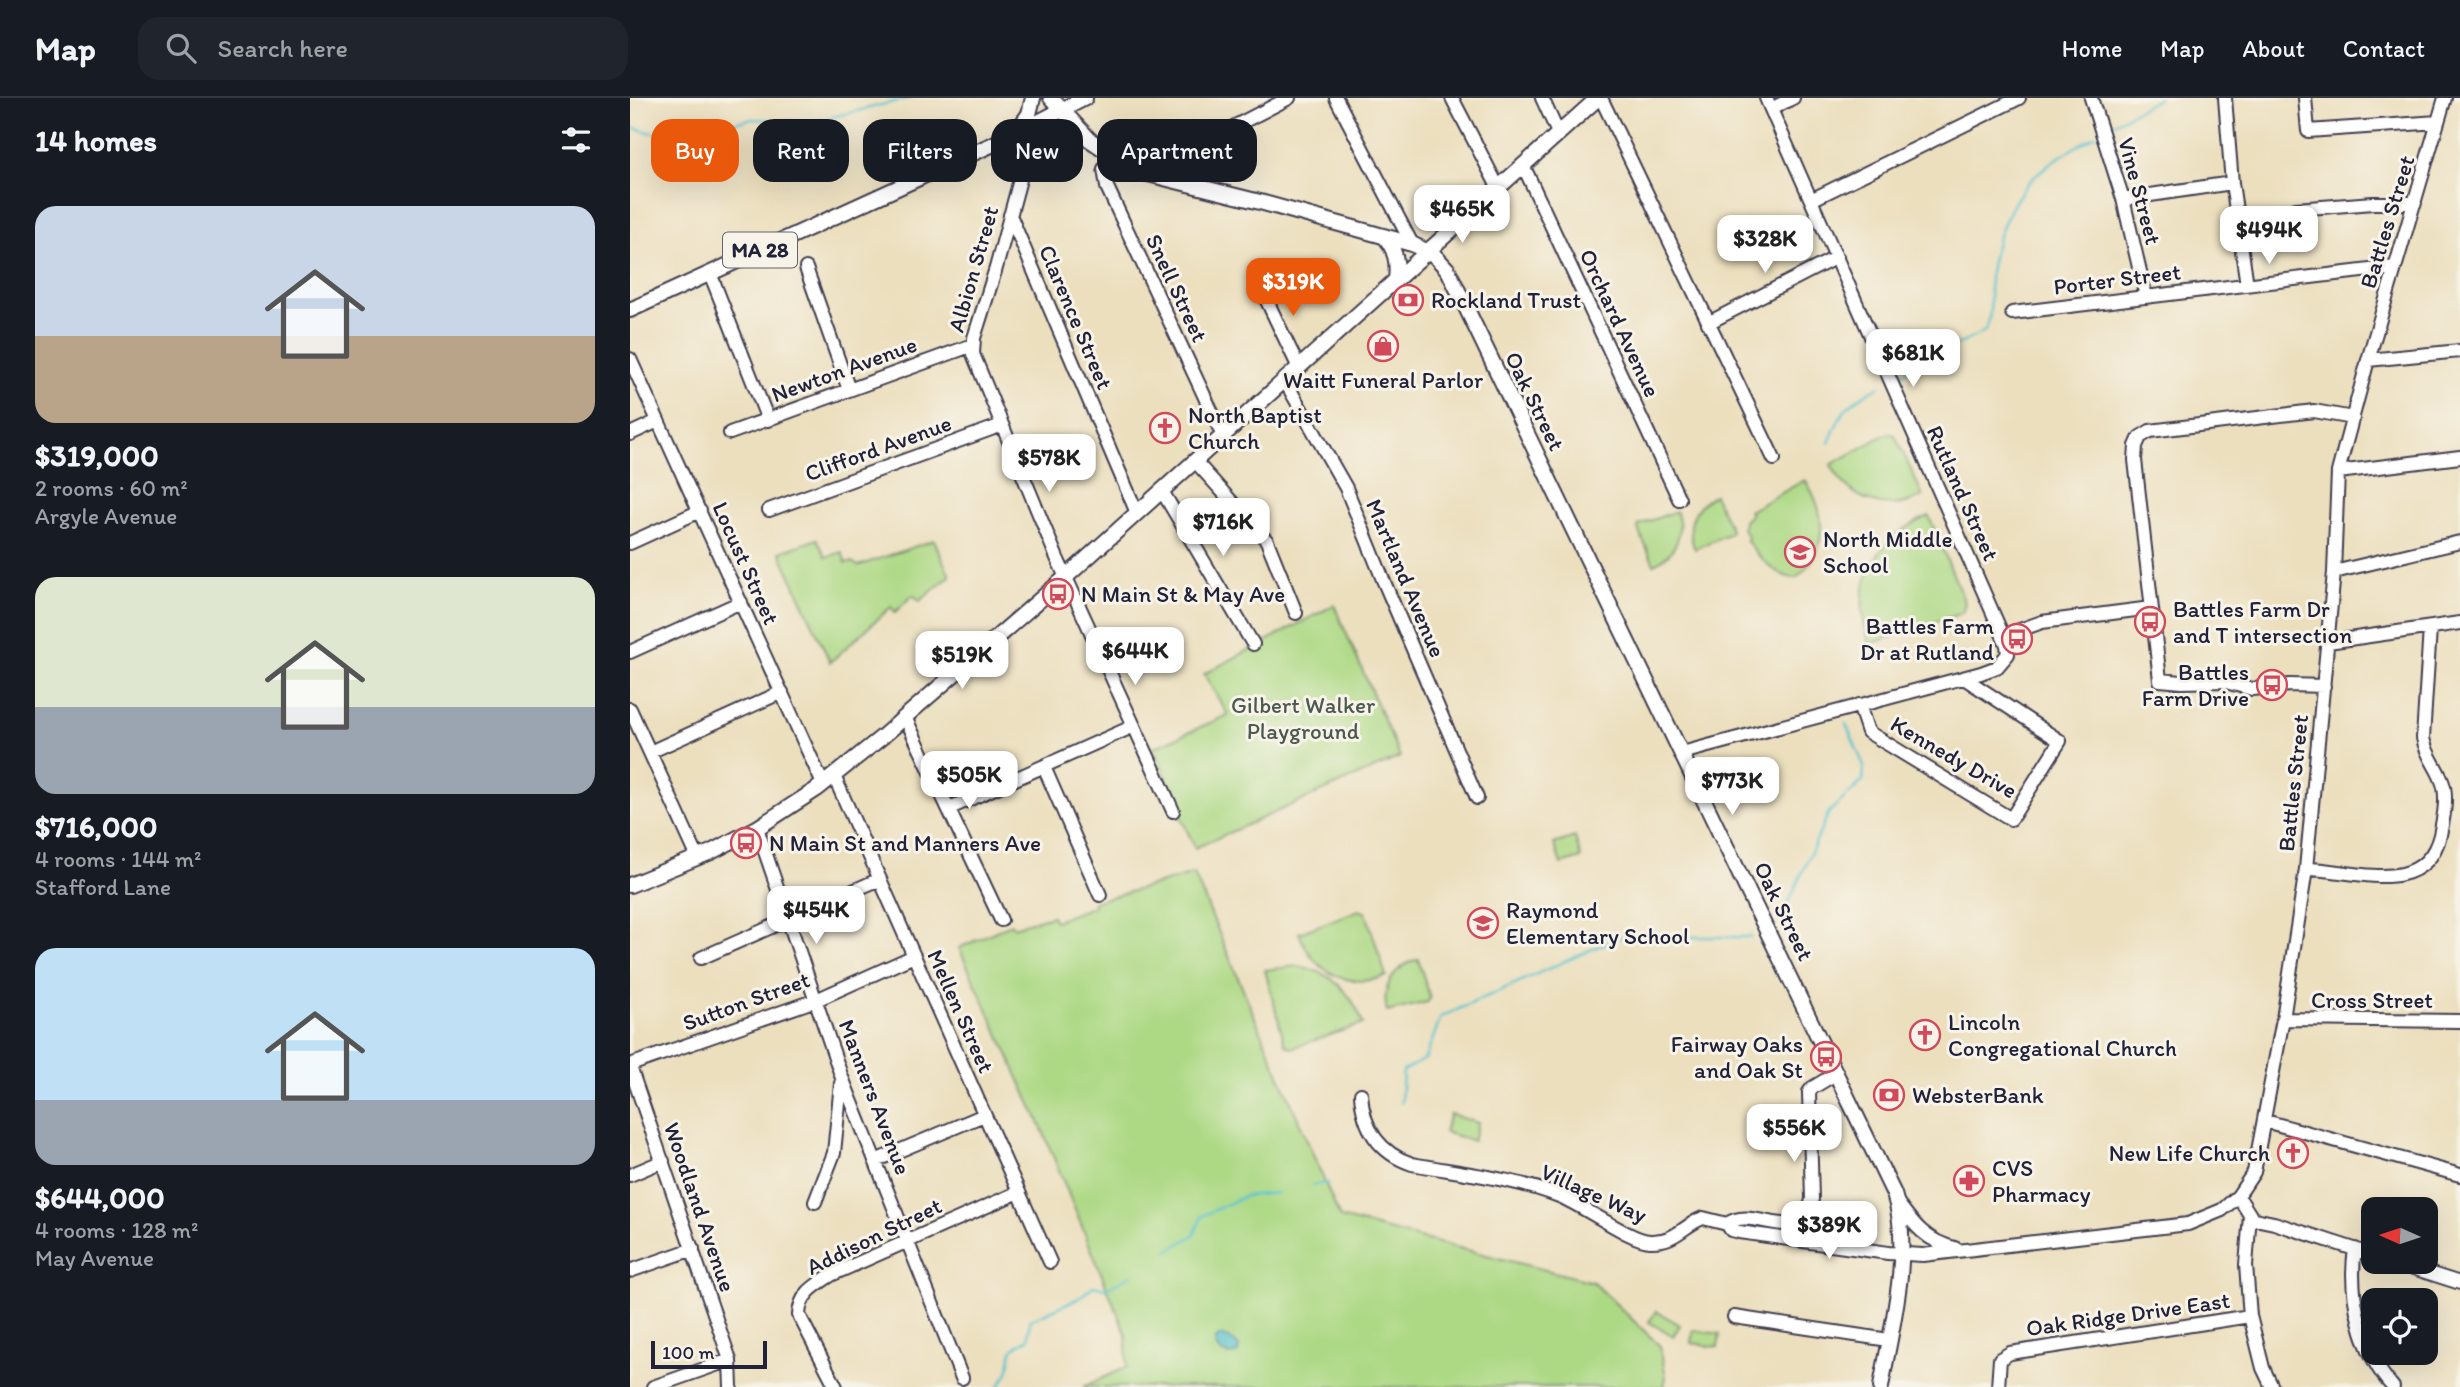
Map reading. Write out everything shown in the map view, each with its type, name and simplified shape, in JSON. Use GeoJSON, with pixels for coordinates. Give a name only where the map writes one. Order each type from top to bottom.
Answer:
{"type":"FeatureCollection","features":[{"type":"Feature","properties":{"kind":"main road"},"geometry":{"type":"LineString","coordinates":[[1026,119],[1032,98]]}},
{"type":"Feature","properties":{"kind":"main road"},"geometry":{"type":"LineString","coordinates":[[1051,98],[1097,145]]}},
{"type":"Feature","properties":{"kind":"main road","name":"MA 28"},"geometry":{"type":"LineString","coordinates":[[1045,119],[1085,98]]}},
{"type":"Feature","properties":{"kind":"main road"},"geometry":{"type":"LineString","coordinates":[[630,885],[698,858],[757,828],[829,780],[905,718],[1066,577],[1523,164],[1600,98]]}},
{"type":"Feature","properties":{"kind":"main road","name":"MA 28"},"geometry":{"type":"LineString","coordinates":[[630,310],[991,145]]}},
{"type":"Feature","properties":{"kind":"main road"},"geometry":{"type":"LineString","coordinates":[[1174,182],[1260,202],[1429,251]]}},
{"type":"Feature","properties":{"kind":"main road"},"geometry":{"type":"LineString","coordinates":[[1384,236],[1395,253],[1398,268],[1396,280]]}},
{"type":"Feature","properties":{"kind":"main road","name":"Oak Street"},"geometry":{"type":"LineString","coordinates":[[1429,251],[1454,279],[1477,333],[1837,1073],[1896,1201],[1902,1231],[1902,1255],[1881,1387]]}},
{"type":"Feature","properties":{"kind":"street"},"geometry":{"type":"LineString","coordinates":[[1248,119],[1289,98]]}},
{"type":"Feature","properties":{"kind":"street"},"geometry":{"type":"LineString","coordinates":[[1336,98],[1412,244]]}},
{"type":"Feature","properties":{"kind":"street"},"geometry":{"type":"LineString","coordinates":[[1452,98],[1498,187]]}},
{"type":"Feature","properties":{"kind":"street"},"geometry":{"type":"LineString","coordinates":[[1542,98],[1558,133]]}},
{"type":"Feature","properties":{"kind":"street"},"geometry":{"type":"LineString","coordinates":[[1600,98],[1774,459]]}},
{"type":"Feature","properties":{"kind":"street"},"geometry":{"type":"LineString","coordinates":[[1768,104],[1793,98]]}},
{"type":"Feature","properties":{"kind":"street"},"geometry":{"type":"LineString","coordinates":[[1811,200],[2019,98]]}},
{"type":"Feature","properties":{"kind":"street","name":"Vine Street"},"geometry":{"type":"LineString","coordinates":[[2091,98],[2123,199],[2146,297]]}},
{"type":"Feature","properties":{"kind":"street"},"geometry":{"type":"LineString","coordinates":[[2224,98],[2232,183],[2247,285]]}},
{"type":"Feature","properties":{"kind":"street"},"geometry":{"type":"LineString","coordinates":[[2305,98],[2308,131],[2438,122]]}},
{"type":"Feature","properties":{"kind":"street","name":"Battles Street"},"geometry":{"type":"LineString","coordinates":[[1727,1224],[1731,1230],[1902,1255],[1923,1255],[2188,1224],[2222,1210],[2238,1196],[2254,1172],[2283,1019],[2306,869],[2334,572],[2338,472],[2445,98]]}},
{"type":"Feature","properties":{"kind":"street","name":"Rutland Street"},"geometry":{"type":"LineString","coordinates":[[1768,104],[2003,636]]}},
{"type":"Feature","properties":{"kind":"street","name":"Orchard Avenue"},"geometry":{"type":"LineString","coordinates":[[1523,164],[1679,499]]}},
{"type":"Feature","properties":{"kind":"street","name":"Albion Street"},"geometry":{"type":"LineString","coordinates":[[1019,182],[973,345],[974,359],[1066,577],[1173,811]]}},
{"type":"Feature","properties":{"kind":"street","name":"Snell Street"},"geometry":{"type":"LineString","coordinates":[[1106,182],[1223,436]]}},
{"type":"Feature","properties":{"kind":"street"},"geometry":{"type":"LineString","coordinates":[[2123,199],[2232,183]]}},
{"type":"Feature","properties":{"kind":"street"},"geometry":{"type":"LineString","coordinates":[[2296,209],[2373,203],[2415,203]]}},
{"type":"Feature","properties":{"kind":"street","name":"Clarence Street"},"geometry":{"type":"LineString","coordinates":[[1010,215],[1137,513]]}},
{"type":"Feature","properties":{"kind":"street"},"geometry":{"type":"LineString","coordinates":[[1709,323],[1837,257]]}},
{"type":"Feature","properties":{"kind":"street"},"geometry":{"type":"LineString","coordinates":[[806,268],[849,390]]}},
{"type":"Feature","properties":{"kind":"street","name":"Porter Street"},"geometry":{"type":"LineString","coordinates":[[2012,313],[2395,268]]}},
{"type":"Feature","properties":{"kind":"street"},"geometry":{"type":"LineString","coordinates":[[710,273],[768,420]]}},
{"type":"Feature","properties":{"kind":"street"},"geometry":{"type":"LineString","coordinates":[[1258,282],[1298,368]]}},
{"type":"Feature","properties":{"kind":"street","name":"Newton Avenue"},"geometry":{"type":"LineString","coordinates":[[730,433],[973,345]]}},
{"type":"Feature","properties":{"kind":"street"},"geometry":{"type":"LineString","coordinates":[[2368,360],[2460,351]]}},
{"type":"Feature","properties":{"kind":"street","name":"Locust Street"},"geometry":{"type":"LineString","coordinates":[[630,359],[782,692],[829,780]]}},
{"type":"Feature","properties":{"kind":"street","name":"Martland Avenue"},"geometry":{"type":"LineString","coordinates":[[1285,381],[1346,488],[1477,798]]}},
{"type":"Feature","properties":{"kind":"street"},"geometry":{"type":"LineString","coordinates":[[2324,686],[2290,685],[2252,689],[2222,681],[2160,680],[2135,460],[2136,446],[2140,437],[2150,431],[2314,411],[2353,418]]}},
{"type":"Feature","properties":{"kind":"street"},"geometry":{"type":"LineString","coordinates":[[630,434],[659,421]]}},
{"type":"Feature","properties":{"kind":"street","name":"Clifford Avenue"},"geometry":{"type":"LineString","coordinates":[[769,510],[1002,425]]}},
{"type":"Feature","properties":{"kind":"street"},"geometry":{"type":"LineString","coordinates":[[2338,472],[2460,457]]}},
{"type":"Feature","properties":{"kind":"street"},"geometry":{"type":"LineString","coordinates":[[1195,461],[1267,541],[1296,613]]}},
{"type":"Feature","properties":{"kind":"street"},"geometry":{"type":"LineString","coordinates":[[1162,491],[1253,644]]}},
{"type":"Feature","properties":{"kind":"street"},"geometry":{"type":"LineString","coordinates":[[630,543],[700,511]]}},
{"type":"Feature","properties":{"kind":"street"},"geometry":{"type":"LineString","coordinates":[[2334,572],[2460,542]]}},
{"type":"Feature","properties":{"kind":"street"},"geometry":{"type":"LineString","coordinates":[[630,652],[741,602]]}},
{"type":"Feature","properties":{"kind":"street"},"geometry":{"type":"LineString","coordinates":[[1682,753],[1989,670],[2004,661],[2008,654],[2003,636],[2042,622],[2151,608]]}},
{"type":"Feature","properties":{"kind":"street"},"geometry":{"type":"LineString","coordinates":[[2328,642],[2460,623]]}},
{"type":"Feature","properties":{"kind":"street"},"geometry":{"type":"LineString","coordinates":[[2306,869],[2398,876],[2422,867],[2437,847],[2444,818],[2444,789],[2425,752],[2423,738],[2430,628]]}},
{"type":"Feature","properties":{"kind":"street","name":"Kennedy Drive"},"geometry":{"type":"LineString","coordinates":[[1859,705],[1868,732],[2011,819],[2060,741],[1964,678]]}},
{"type":"Feature","properties":{"kind":"street"},"geometry":{"type":"LineString","coordinates":[[650,752],[782,692]]}},
{"type":"Feature","properties":{"kind":"street"},"geometry":{"type":"LineString","coordinates":[[630,709],[698,858]]}},
{"type":"Feature","properties":{"kind":"street"},"geometry":{"type":"LineString","coordinates":[[905,718],[1001,920]]}},
{"type":"Feature","properties":{"kind":"street"},"geometry":{"type":"LineString","coordinates":[[950,808],[1135,726]]}},
{"type":"Feature","properties":{"kind":"street"},"geometry":{"type":"LineString","coordinates":[[1044,767],[1100,895]]}},
{"type":"Feature","properties":{"kind":"street","name":"Mellen Street"},"geometry":{"type":"LineString","coordinates":[[829,780],[880,879],[1050,1262]]}},
{"type":"Feature","properties":{"kind":"street","name":"Manners Avenue"},"geometry":{"type":"LineString","coordinates":[[757,828],[841,1076],[962,1378]]}},
{"type":"Feature","properties":{"kind":"street"},"geometry":{"type":"LineString","coordinates":[[701,958],[880,879]]}},
{"type":"Feature","properties":{"kind":"street","name":"Sutton Street"},"geometry":{"type":"LineString","coordinates":[[630,1066],[816,1000],[914,956]]}},
{"type":"Feature","properties":{"kind":"street","name":"Cross Street"},"geometry":{"type":"LineString","coordinates":[[2283,1019],[2460,1021]]}},
{"type":"Feature","properties":{"kind":"street","name":"Woodland Avenue"},"geometry":{"type":"LineString","coordinates":[[630,1066],[730,1360]]}},
{"type":"Feature","properties":{"kind":"street","name":"Village Way"},"geometry":{"type":"LineString","coordinates":[[1361,1094],[1363,1114],[1371,1133],[1386,1151],[1407,1162],[1537,1188],[1580,1205],[1633,1236],[1646,1241],[1663,1241],[1675,1237],[1703,1218],[1727,1224],[1732,1220],[1742,1219],[1793,1225],[1808,1217],[1812,1199],[1809,1092],[1837,1073]]}},
{"type":"Feature","properties":{"kind":"street"},"geometry":{"type":"LineString","coordinates":[[815,1202],[834,1153],[841,1076]]}},
{"type":"Feature","properties":{"kind":"street"},"geometry":{"type":"LineString","coordinates":[[875,1161],[984,1115]]}},
{"type":"Feature","properties":{"kind":"street"},"geometry":{"type":"LineString","coordinates":[[2265,1121],[2460,1175]]}},
{"type":"Feature","properties":{"kind":"street"},"geometry":{"type":"LineString","coordinates":[[630,1175],[663,1161]]}},
{"type":"Feature","properties":{"kind":"street","name":"Addison Street"},"geometry":{"type":"LineString","coordinates":[[836,1387],[799,1315],[799,1305],[804,1295],[831,1275],[1019,1192]]}},
{"type":"Feature","properties":{"kind":"street"},"geometry":{"type":"LineString","coordinates":[[2238,1196],[2247,1208],[2250,1218],[2246,1265],[2250,1316],[2263,1368],[2272,1387]]}},
{"type":"Feature","properties":{"kind":"street","name":"Battles Street"},"geometry":{"type":"LineString","coordinates":[[1896,1201],[1925,1236],[1942,1245],[1966,1250]]}},
{"type":"Feature","properties":{"kind":"street"},"geometry":{"type":"LineString","coordinates":[[2250,1218],[2361,1251]]}},
{"type":"Feature","properties":{"kind":"street"},"geometry":{"type":"LineString","coordinates":[[630,1271],[693,1249]]}},
{"type":"Feature","properties":{"kind":"street"},"geometry":{"type":"LineString","coordinates":[[2355,1249],[2352,1267],[2356,1311],[2372,1355],[2393,1387]]}},
{"type":"Feature","properties":{"kind":"street"},"geometry":{"type":"LineString","coordinates":[[2432,1274],[2460,1283]]}},
{"type":"Feature","properties":{"kind":"street","name":"Oak Ridge Drive East"},"geometry":{"type":"LineString","coordinates":[[1998,1387],[2000,1359],[2010,1353],[2250,1316]]}},
{"type":"Feature","properties":{"kind":"street"},"geometry":{"type":"LineString","coordinates":[[1734,1317],[1889,1340]]}},
{"type":"Feature","properties":{"kind":"street"},"geometry":{"type":"LineString","coordinates":[[653,1387],[730,1360],[731,1387]]}},
{"type":"Feature","properties":{"kind":"green space"},"geometry":{"type":"Polygon","coordinates":[[[1888,433],[1895,435],[1923,496],[1896,505],[1870,501],[1859,495],[1848,487],[1831,465],[1888,433]]]}},
{"type":"Feature","properties":{"kind":"green space"},"geometry":{"type":"Polygon","coordinates":[[[1805,480],[1818,505],[1821,531],[1814,556],[1796,578],[1781,574],[1768,565],[1746,540],[1748,538],[1743,528],[1744,521],[1751,514],[1749,511],[1805,480]]]}},
{"type":"Feature","properties":{"kind":"green space"},"geometry":{"type":"Polygon","coordinates":[[[1714,495],[1731,529],[1730,533],[1695,549],[1691,533],[1693,518],[1701,505],[1714,495]]]}},
{"type":"Feature","properties":{"kind":"green space"},"geometry":{"type":"Polygon","coordinates":[[[1676,511],[1679,519],[1677,542],[1668,555],[1654,564],[1638,529],[1639,525],[1676,511]]]}},
{"type":"Feature","properties":{"kind":"green space"},"geometry":{"type":"Polygon","coordinates":[[[1929,516],[1965,603],[1962,613],[1870,644],[1864,623],[1863,603],[1865,584],[1871,567],[1881,551],[1894,538],[1929,516]]]}},
{"type":"Feature","properties":{"kind":"green space"},"geometry":{"type":"Polygon","coordinates":[[[817,539],[826,557],[842,552],[846,563],[852,562],[858,566],[934,540],[950,576],[920,601],[913,595],[895,612],[891,607],[830,662],[780,552],[817,539]]]}},
{"type":"Feature","properties":{"kind":"green space","name":"Gilbert Walker Playground"},"geometry":{"type":"Polygon","coordinates":[[[1334,605],[1400,757],[1195,848],[1153,748],[1228,715],[1204,674],[1334,605]]]}},
{"type":"Feature","properties":{"kind":"green space"},"geometry":{"type":"Polygon","coordinates":[[[1575,837],[1581,858],[1561,864],[1554,844],[1575,837]]]}},
{"type":"Feature","properties":{"kind":"green space"},"geometry":{"type":"Polygon","coordinates":[[[1194,874],[1340,1218],[1593,1282],[1660,1346],[1666,1377],[1664,1387],[1083,1387],[1127,1367],[1126,1334],[1040,1124],[959,948],[1011,924],[1013,927],[1052,916],[1055,921],[1094,906],[1093,902],[1194,874]]]}},
{"type":"Feature","properties":{"kind":"green space"},"geometry":{"type":"Polygon","coordinates":[[[1359,910],[1366,913],[1386,976],[1358,981],[1333,974],[1313,958],[1299,933],[1359,910]]]}},
{"type":"Feature","properties":{"kind":"green space"},"geometry":{"type":"Polygon","coordinates":[[[1418,959],[1430,998],[1428,1002],[1387,1012],[1386,994],[1391,979],[1402,967],[1418,959]]]}},
{"type":"Feature","properties":{"kind":"green space"},"geometry":{"type":"Polygon","coordinates":[[[1297,966],[1321,973],[1339,985],[1353,1002],[1363,1024],[1292,1048],[1285,1044],[1265,970],[1297,966]]]}},
{"type":"Feature","properties":{"kind":"green space"},"geometry":{"type":"Polygon","coordinates":[[[1450,1114],[1478,1123],[1473,1141],[1444,1132],[1450,1114]]]}},
{"type":"Feature","properties":{"kind":"green space"},"geometry":{"type":"Polygon","coordinates":[[[1656,1311],[1680,1325],[1673,1336],[1649,1322],[1656,1311]]]}},
{"type":"Feature","properties":{"kind":"green space"},"geometry":{"type":"Polygon","coordinates":[[[1693,1330],[1720,1334],[1718,1347],[1691,1343],[1693,1330]]]}},
{"type":"Feature","properties":{"kind":"water"},"geometry":{"type":"Polygon","coordinates":[[[1221,1336],[1229,1338],[1239,1346],[1238,1353],[1225,1354],[1219,1350],[1215,1345],[1216,1339],[1221,1336]]]}},
{"type":"Feature","properties":{"kind":"waterway"},"geometry":{"type":"LineString","coordinates":[[630,127],[667,137],[752,119],[812,122],[910,98]]}},
{"type":"Feature","properties":{"kind":"waterway"},"geometry":{"type":"LineString","coordinates":[[2111,125],[2159,98]]}},
{"type":"Feature","properties":{"kind":"waterway"},"geometry":{"type":"LineString","coordinates":[[1901,374],[1985,331],[1990,315],[1990,274],[1994,252],[2004,223],[2018,196],[2049,164],[2096,135]]}},
{"type":"Feature","properties":{"kind":"waterway"},"geometry":{"type":"LineString","coordinates":[[1829,443],[1847,408],[1880,386]]}},
{"type":"Feature","properties":{"kind":"waterway"},"geometry":{"type":"LineString","coordinates":[[1780,922],[1829,812],[1863,781],[1864,766],[1846,724]]}},
{"type":"Feature","properties":{"kind":"waterway"},"geometry":{"type":"LineString","coordinates":[[1401,1103],[1403,1071],[1425,1059],[1441,1017],[1619,937],[1752,937]]}},
{"type":"Feature","properties":{"kind":"waterway"},"geometry":{"type":"LineString","coordinates":[[1313,1185],[1328,1183]]}},
{"type":"Feature","properties":{"kind":"waterway"},"geometry":{"type":"LineString","coordinates":[[1168,1251],[1194,1235],[1202,1216],[1245,1196],[1277,1193]]}},
{"type":"Feature","properties":{"kind":"waterway"},"geometry":{"type":"LineString","coordinates":[[998,1387],[1008,1372],[1011,1353],[1028,1339],[1030,1320],[1079,1298],[1093,1286],[1107,1288],[1131,1275]]}},
{"type":"Feature","properties":{"kind":"place","name":"Rockland Trust"},"geometry":{"type":"Point","coordinates":[1408,300]}},
{"type":"Feature","properties":{"kind":"place","name":"Waitt Funeral Parlor"},"geometry":{"type":"Point","coordinates":[1383,346]}},
{"type":"Feature","properties":{"kind":"place","name":"North Baptist Church"},"geometry":{"type":"Point","coordinates":[1165,428]}},
{"type":"Feature","properties":{"kind":"place","name":"North Middle School"},"geometry":{"type":"Point","coordinates":[1800,552]}},
{"type":"Feature","properties":{"kind":"place","name":"N Main St & May Ave"},"geometry":{"type":"Point","coordinates":[1058,594]}},
{"type":"Feature","properties":{"kind":"place","name":"Battles Farm Dr and T intersection"},"geometry":{"type":"Point","coordinates":[2150,622]}},
{"type":"Feature","properties":{"kind":"place","name":"Battles Farm Dr at Rutland"},"geometry":{"type":"Point","coordinates":[2017,639]}},
{"type":"Feature","properties":{"kind":"place","name":"Battles Farm Drive"},"geometry":{"type":"Point","coordinates":[2272,685]}},
{"type":"Feature","properties":{"kind":"place","name":"N Main St and Manners Ave"},"geometry":{"type":"Point","coordinates":[746,843]}},
{"type":"Feature","properties":{"kind":"place","name":"Raymond Elementary School"},"geometry":{"type":"Point","coordinates":[1483,923]}},
{"type":"Feature","properties":{"kind":"place","name":"Lincoln Congregational Church"},"geometry":{"type":"Point","coordinates":[1925,1035]}},
{"type":"Feature","properties":{"kind":"place","name":"Fairway Oaks and Oak St"},"geometry":{"type":"Point","coordinates":[1826,1057]}},
{"type":"Feature","properties":{"kind":"place","name":"WebsterBank"},"geometry":{"type":"Point","coordinates":[1889,1095]}},
{"type":"Feature","properties":{"kind":"place","name":"New Life Church"},"geometry":{"type":"Point","coordinates":[2293,1153]}},
{"type":"Feature","properties":{"kind":"place","name":"CVS Pharmacy"},"geometry":{"type":"Point","coordinates":[1969,1181]}}]}
